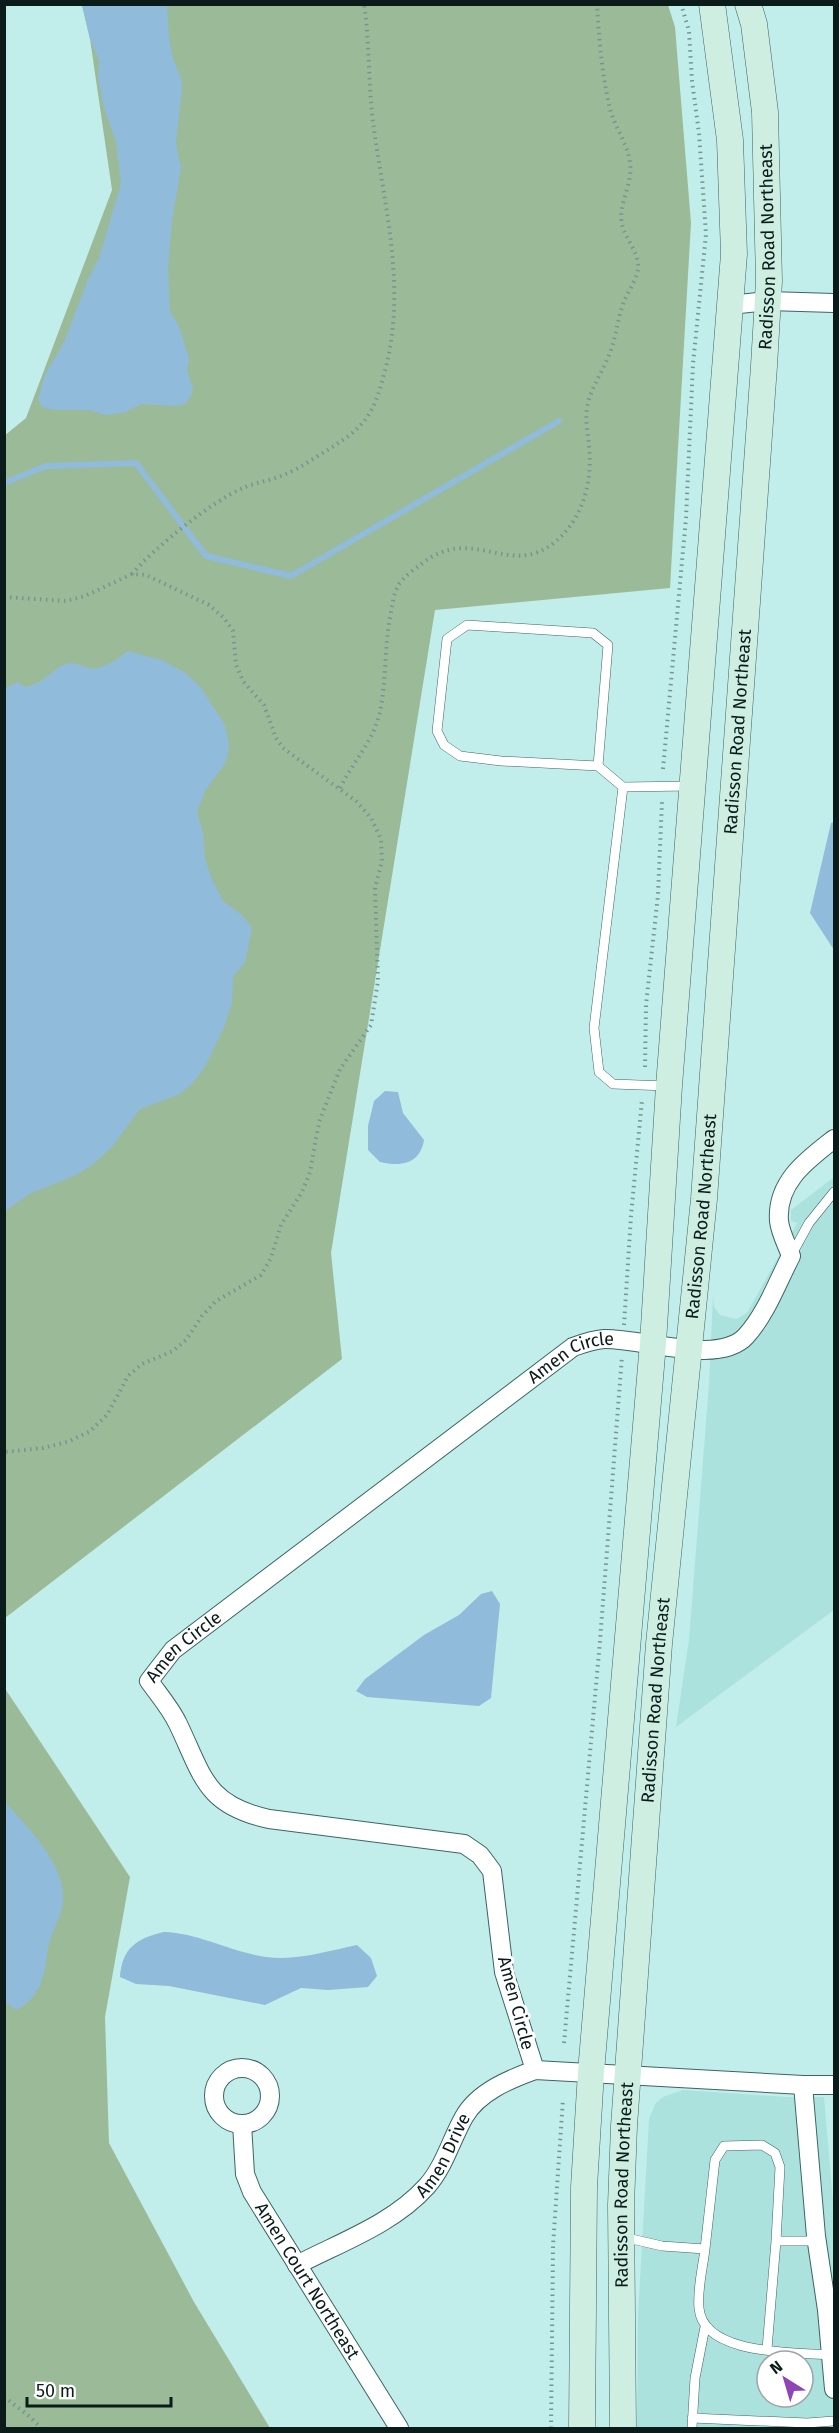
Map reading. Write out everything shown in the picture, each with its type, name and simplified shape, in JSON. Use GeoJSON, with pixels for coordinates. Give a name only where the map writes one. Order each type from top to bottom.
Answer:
{"type":"FeatureCollection","features":[{"type":"Feature","properties":{"kind":"main road","name":"Radisson Road Northeast"},"geometry":{"type":"LineString","coordinates":[[582,2428],[584,2197],[591,2072],[653,1343],[669,1086],[734,254],[730,140],[712,4]]}},
{"type":"Feature","properties":{"kind":"main road","name":"Radisson Road Northeast"},"geometry":{"type":"LineString","coordinates":[[623,2428],[621,2192],[628,2075],[659,1644],[687,1348],[704,1199],[768,301],[765,112],[754,24],[748,4]]}},
{"type":"Feature","properties":{"kind":"street"},"geometry":{"type":"LineString","coordinates":[[730,305],[768,301],[834,303]]}},
{"type":"Feature","properties":{"kind":"street"},"geometry":{"type":"LineString","coordinates":[[653,1343],[711,1352],[735,1346],[746,1337],[791,1256],[779,1222],[781,1198],[788,1182],[801,1166],[834,1139]]}},
{"type":"Feature","properties":{"kind":"street","name":"Amen Circle"},"geometry":{"type":"LineString","coordinates":[[535,2070],[504,1972],[492,1871],[480,1855],[464,1844],[244,1814],[220,1799],[202,1778],[177,1721],[149,1681],[173,1650],[555,1359],[587,1341],[606,1339],[653,1343]]}},
{"type":"Feature","properties":{"kind":"street","name":"Amen Drive"},"geometry":{"type":"LineString","coordinates":[[297,2265],[387,2219],[409,2204],[428,2185],[465,2115],[479,2100],[499,2085],[535,2070],[834,2085]]}},
{"type":"Feature","properties":{"kind":"street"},"geometry":{"type":"LineString","coordinates":[[803,2085],[816,2241],[832,2348],[834,2389]]}},
{"type":"Feature","properties":{"kind":"street","name":"Amen Court Northeast"},"geometry":{"type":"LineString","coordinates":[[242,2124],[245,2174],[252,2192],[399,2428]]}},
{"type":"Feature","properties":{"kind":"lane"},"geometry":{"type":"LineString","coordinates":[[598,766],[608,645],[593,633],[467,625],[447,639],[437,731],[444,745],[460,756],[501,761],[598,766],[622,787],[693,786]]}},
{"type":"Feature","properties":{"kind":"lane"},"geometry":{"type":"LineString","coordinates":[[622,787],[594,1028],[599,1072],[613,1084],[669,1086]]}},
{"type":"Feature","properties":{"kind":"lane"},"geometry":{"type":"LineString","coordinates":[[791,1256],[809,1222],[834,1192]]}},
{"type":"Feature","properties":{"kind":"lane"},"geometry":{"type":"LineString","coordinates":[[692,2428],[695,2378],[705,2327],[699,2309],[705,2248],[715,2160],[724,2146],[762,2145],[776,2153],[780,2167],[767,2349]]}},
{"type":"Feature","properties":{"kind":"lane"},"geometry":{"type":"LineString","coordinates":[[621,2236],[662,2246],[705,2248]]}},
{"type":"Feature","properties":{"kind":"lane"},"geometry":{"type":"LineString","coordinates":[[776,2241],[816,2241]]}},
{"type":"Feature","properties":{"kind":"lane"},"geometry":{"type":"LineString","coordinates":[[705,2327],[719,2339],[752,2348],[832,2348]]}},
{"type":"Feature","properties":{"kind":"lane"},"geometry":{"type":"LineString","coordinates":[[692,2418],[807,2426],[834,2421]]}},
{"type":"Feature","properties":{"kind":"path"},"geometry":{"type":"LineString","coordinates":[[4,597],[66,601],[85,596],[132,574],[157,549],[241,489],[285,475],[345,438],[365,420],[379,394],[390,355],[396,316],[395,280],[373,122],[368,76],[368,30],[363,4]]}},
{"type":"Feature","properties":{"kind":"path"},"geometry":{"type":"LineString","coordinates":[[340,788],[356,758],[375,731],[383,690],[387,627],[399,585],[429,558],[447,549],[461,546],[511,556],[540,552],[555,543],[565,532],[583,503],[590,469],[586,411],[590,396],[610,354],[623,303],[638,270],[637,258],[622,225],[621,211],[630,181],[630,163],[626,146],[611,111],[601,54],[597,4]]}},
{"type":"Feature","properties":{"kind":"path"},"geometry":{"type":"LineString","coordinates":[[663,769],[686,518],[693,364],[706,234],[689,31],[681,4]]}},
{"type":"Feature","properties":{"kind":"path"},"geometry":{"type":"LineString","coordinates":[[4,1452],[43,1448],[67,1442],[89,1432],[107,1415],[128,1376],[142,1364],[173,1351],[186,1340],[216,1301],[261,1275],[271,1258],[281,1225],[302,1192],[310,1172],[312,1148],[326,1102],[340,1069],[371,1025],[375,1008],[378,949],[375,888],[382,861],[381,839],[371,818],[340,788],[283,748],[276,738],[264,705],[243,681],[236,665],[233,631],[224,618],[209,605],[190,595],[146,575],[132,574]]}},
{"type":"Feature","properties":{"kind":"path"},"geometry":{"type":"LineString","coordinates":[[645,1067],[646,1005],[658,895],[662,801]]}},
{"type":"Feature","properties":{"kind":"path"},"geometry":{"type":"LineString","coordinates":[[626,1314],[631,1216],[642,1100]]}},
{"type":"Feature","properties":{"kind":"path"},"geometry":{"type":"LineString","coordinates":[[564,2043],[622,1366]]}},
{"type":"Feature","properties":{"kind":"path"},"geometry":{"type":"LineString","coordinates":[[551,2428],[553,2246],[563,2099]]}},
{"type":"Feature","properties":{"kind":"path"},"geometry":{"type":"LineString","coordinates":[[4,2397],[42,2428]]}},
{"type":"Feature","properties":{"kind":"shaded area"},"geometry":{"type":"Polygon","coordinates":[[[82,5],[167,5],[169,38],[173,59],[181,78],[182,90],[176,143],[181,168],[172,220],[168,268],[170,311],[180,329],[189,359],[187,371],[193,388],[185,404],[177,406],[141,404],[126,412],[106,415],[89,410],[56,410],[42,407],[38,399],[45,375],[64,342],[89,277],[99,258],[121,184],[116,142],[104,108],[98,78],[99,60],[90,39],[82,5]]]}},
{"type":"Feature","properties":{"kind":"shaded area"},"geometry":{"type":"Polygon","coordinates":[[[128,651],[161,660],[186,673],[201,688],[225,725],[229,745],[226,762],[205,791],[197,812],[203,833],[205,858],[211,877],[223,901],[242,915],[252,928],[245,962],[233,977],[232,1002],[225,1025],[205,1067],[191,1085],[178,1095],[140,1109],[111,1148],[92,1165],[74,1176],[29,1194],[5,1211],[5,688],[18,682],[25,687],[32,685],[69,663],[99,668],[128,651]]]}},
{"type":"Feature","properties":{"kind":"shaded area"},"geometry":{"type":"Polygon","coordinates":[[[834,822],[834,950],[810,913],[831,823],[834,822]]]}},
{"type":"Feature","properties":{"kind":"shaded area"},"geometry":{"type":"Polygon","coordinates":[[[385,1091],[398,1092],[403,1113],[424,1140],[422,1148],[414,1159],[402,1164],[380,1162],[368,1150],[368,1126],[374,1101],[385,1091]]]}},
{"type":"Feature","properties":{"kind":"shaded area"},"geometry":{"type":"Polygon","coordinates":[[[834,1177],[834,1610],[676,1727],[689,1639],[709,1384],[713,1295],[714,1307],[720,1315],[736,1319],[747,1313],[797,1223],[791,1221],[791,1210],[834,1177]]]}},
{"type":"Feature","properties":{"kind":"shaded area"},"geometry":{"type":"Polygon","coordinates":[[[492,1591],[500,1604],[491,1698],[479,1706],[367,1697],[356,1691],[365,1679],[424,1635],[459,1615],[481,1594],[492,1591]]]}},
{"type":"Feature","properties":{"kind":"shaded area"},"geometry":{"type":"Polygon","coordinates":[[[4,1800],[43,1846],[51,1859],[62,1887],[63,1901],[61,1913],[49,1943],[40,1984],[31,1999],[16,2010],[5,2002],[4,1800]]]}},
{"type":"Feature","properties":{"kind":"shaded area"},"geometry":{"type":"Polygon","coordinates":[[[164,1932],[190,1936],[253,1955],[278,1958],[312,1955],[357,1945],[371,1958],[377,1976],[368,1987],[328,1990],[301,1988],[265,2005],[169,1986],[136,1984],[120,1977],[124,1959],[133,1946],[146,1937],[164,1932]]]}},
{"type":"Feature","properties":{"kind":"shaded area"},"geometry":{"type":"Polygon","coordinates":[[[683,2090],[786,2097],[824,2097],[834,2213],[834,2428],[637,2428],[638,2316],[649,2119],[655,2104],[663,2097],[683,2090]]]}},
{"type":"Feature","properties":{"kind":"green space"},"geometry":{"type":"Polygon","coordinates":[[[82,5],[668,5],[675,27],[691,223],[670,588],[435,610],[331,1253],[342,1359],[5,1618],[4,436],[26,418],[112,190],[90,39],[82,5]]]}},
{"type":"Feature","properties":{"kind":"green space"},"geometry":{"type":"Polygon","coordinates":[[[4,1687],[130,1877],[105,2017],[109,2143],[194,2302],[270,2428],[5,2428],[4,1687]]]}},
{"type":"Feature","properties":{"kind":"waterway"},"geometry":{"type":"LineString","coordinates":[[4,483],[46,466],[136,463],[206,556],[291,576],[559,421]]}}]}
